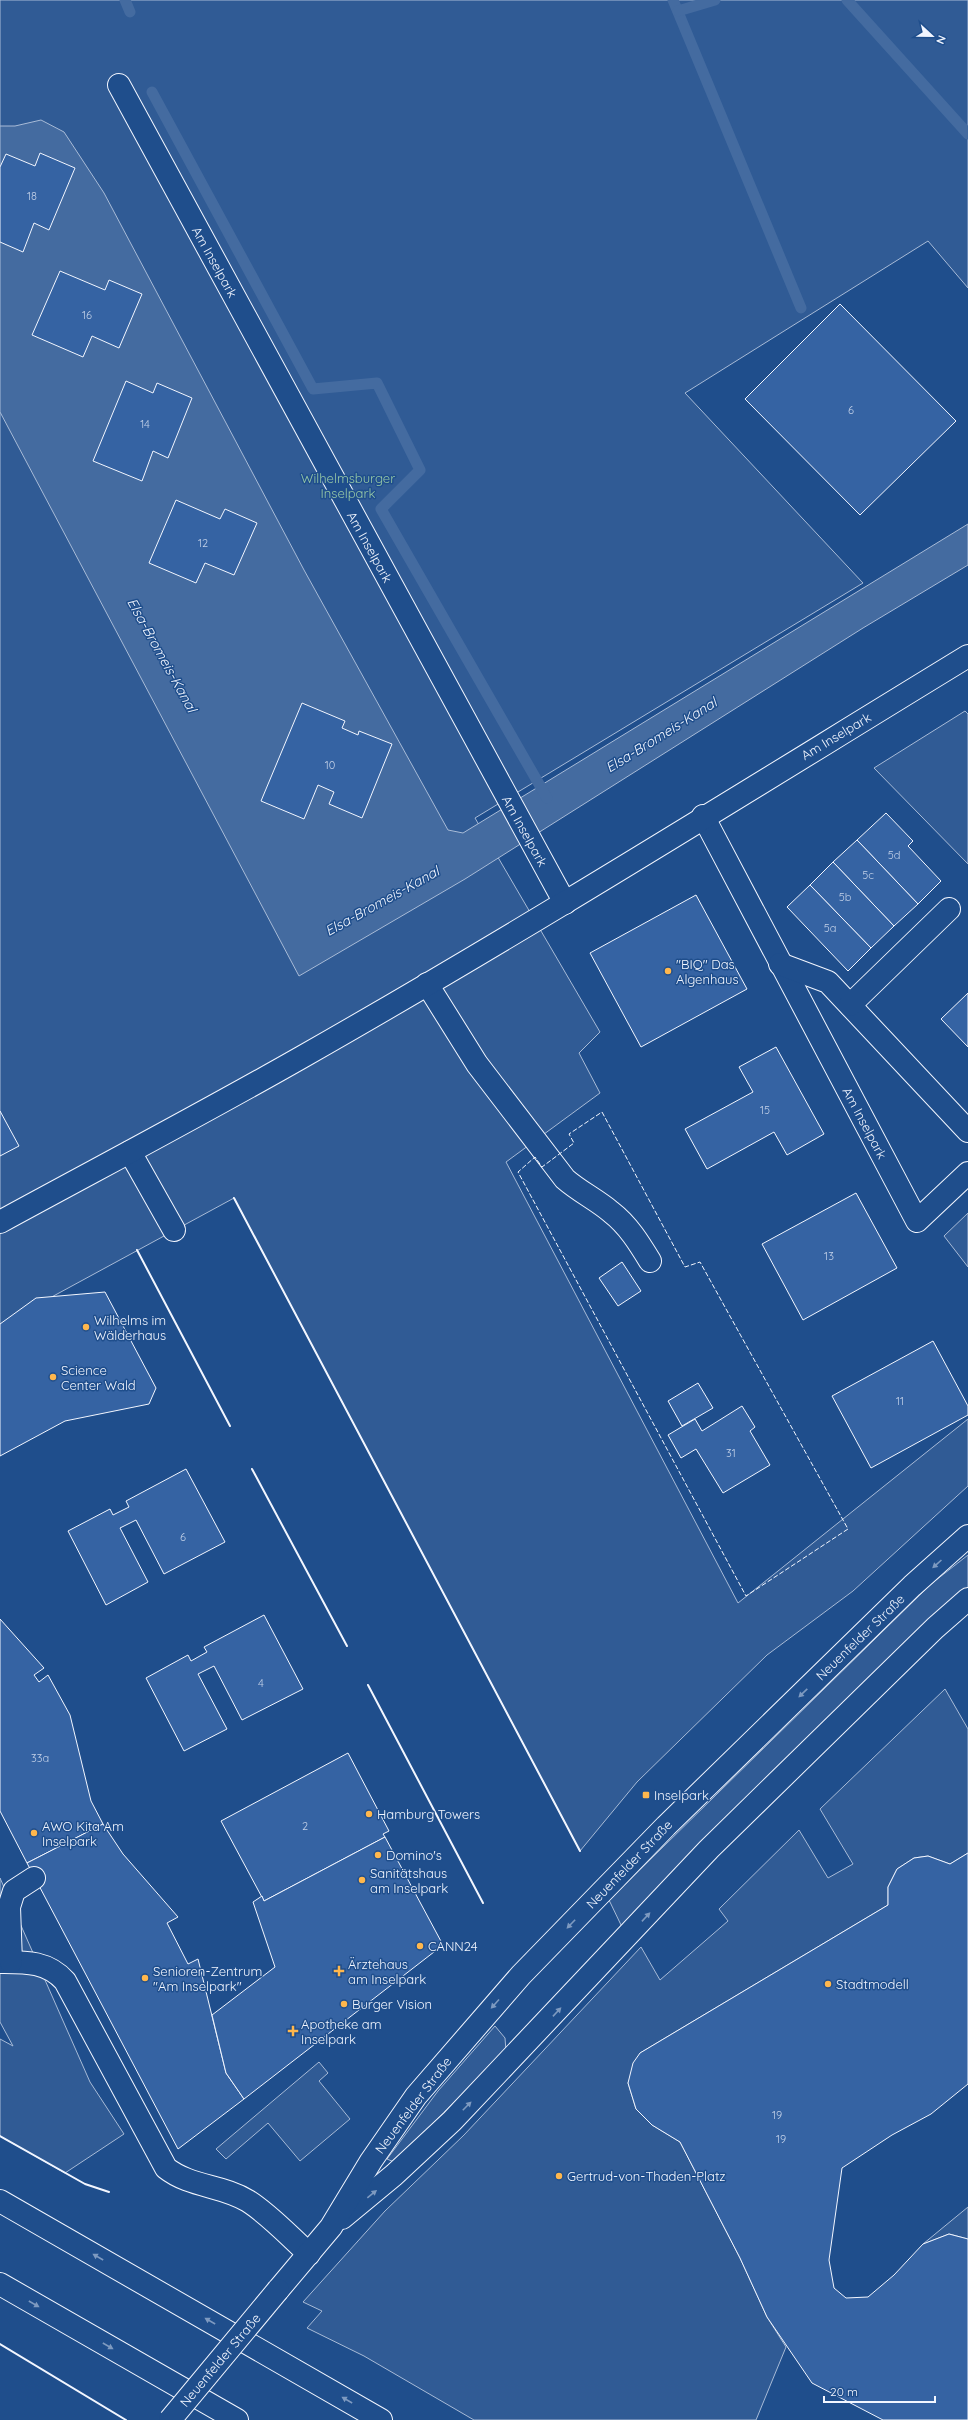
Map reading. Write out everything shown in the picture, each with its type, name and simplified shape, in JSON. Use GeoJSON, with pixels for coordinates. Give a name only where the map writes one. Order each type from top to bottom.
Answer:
{"type":"FeatureCollection","features":[{"type":"Feature","properties":{"kind":"main road","name":"Am Inselpark"},"geometry":{"type":"LineString","coordinates":[[118,85],[565,903]]}},
{"type":"Feature","properties":{"kind":"main road","name":"Am Inselpark"},"geometry":{"type":"LineString","coordinates":[[0,1222],[303,1057],[565,903],[703,816],[968,656]]}},
{"type":"Feature","properties":{"kind":"main road","name":"Am Inselpark"},"geometry":{"type":"LineString","coordinates":[[703,816],[917,1221],[968,1173]]}},
{"type":"Feature","properties":{"kind":"main road"},"geometry":{"type":"LineString","coordinates":[[850,1005],[949,909]]}},
{"type":"Feature","properties":{"kind":"main road"},"geometry":{"type":"LineString","coordinates":[[780,964],[828,982],[968,1131]]}},
{"type":"Feature","properties":{"kind":"main road"},"geometry":{"type":"LineString","coordinates":[[427,984],[477,1064],[566,1179],[580,1192],[610,1211],[629,1228],[650,1261]]}},
{"type":"Feature","properties":{"kind":"main road"},"geometry":{"type":"LineString","coordinates":[[130,1152],[174,1230]]}},
{"type":"Feature","properties":{"kind":"main road","name":"Neuenfelder Straße"},"geometry":{"type":"LineString","coordinates":[[170,2420],[331,2227],[371,2161],[416,2096],[521,1975],[666,1826],[912,1586],[968,1536]]}},
{"type":"Feature","properties":{"kind":"main road","name":"Neuenfelder Straße"},"geometry":{"type":"LineString","coordinates":[[331,2227],[394,2175],[452,2121],[710,1849],[935,1628],[968,1599]]}},
{"type":"Feature","properties":{"kind":"main road"},"geometry":{"type":"LineString","coordinates":[[34,1878],[14,1891],[9,1907],[6,1962],[40,1964],[53,1970],[65,1981],[160,2160],[166,2168],[183,2179],[221,2189],[248,2202],[309,2254]]}},
{"type":"Feature","properties":{"kind":"main road"},"geometry":{"type":"LineString","coordinates":[[0,2201],[381,2420]]}},
{"type":"Feature","properties":{"kind":"main road"},"geometry":{"type":"LineString","coordinates":[[0,2284],[237,2420]]}},
{"type":"Feature","properties":{"kind":"shaded area","name":"Wilhelmsburger Inselpark"},"geometry":{"type":"Polygon","coordinates":[[[0,0],[968,0],[968,288],[928,241],[685,393],[863,583],[475,818],[600,1032],[579,1053],[600,1093],[506,1162],[738,1603],[968,1419],[968,1486],[853,1591],[767,1655],[637,1782],[580,1851],[234,1198],[0,1325],[0,0]]]}},
{"type":"Feature","properties":{"kind":"shaded area"},"geometry":{"type":"Polygon","coordinates":[[[965,711],[968,714],[968,864],[874,768],[965,711]]]}},
{"type":"Feature","properties":{"kind":"shaded area"},"geometry":{"type":"Polygon","coordinates":[[[968,1213],[968,1267],[944,1236],[968,1213]]]}},
{"type":"Feature","properties":{"kind":"shaded area"},"geometry":{"type":"Polygon","coordinates":[[[968,1555],[968,1587],[923,1628],[622,1927],[609,1900],[931,1584],[968,1555]]]}},
{"type":"Feature","properties":{"kind":"shaded area"},"geometry":{"type":"Polygon","coordinates":[[[945,1689],[968,1729],[968,1853],[950,1864],[928,1856],[914,1858],[897,1869],[888,1887],[888,1905],[640,2053],[628,2083],[636,2109],[652,2125],[680,2142],[740,2258],[767,2317],[786,2347],[756,2420],[474,2420],[364,2356],[307,2328],[322,2311],[303,2302],[385,2211],[464,2135],[641,1947],[660,1980],[728,1921],[719,1909],[799,1830],[828,1878],[853,1864],[820,1809],[945,1689]]]}},
{"type":"Feature","properties":{"kind":"shaded area"},"geometry":{"type":"Polygon","coordinates":[[[0,1878],[90,2082],[124,2134],[65,2173],[0,2136],[0,2039],[13,2046],[0,2022],[0,1878]]]}},
{"type":"Feature","properties":{"kind":"shaded area"},"geometry":{"type":"Polygon","coordinates":[[[495,2026],[505,2038],[506,2051],[394,2162],[387,2159],[438,2091],[495,2026]]]}},
{"type":"Feature","properties":{"kind":"shaded area"},"geometry":{"type":"Polygon","coordinates":[[[319,2062],[328,2073],[319,2081],[350,2119],[300,2161],[268,2123],[226,2159],[216,2149],[319,2062]]]}},
{"type":"Feature","properties":{"kind":"shaded area"},"geometry":{"type":"Polygon","coordinates":[[[968,2207],[968,2239],[949,2234],[923,2244],[968,2207]]]}},
{"type":"Feature","properties":{"kind":"water","name":"Elsa-Bromeis-Kanal"},"geometry":{"type":"Polygon","coordinates":[[[41,120],[64,132],[104,193],[304,570],[448,830],[463,833],[968,524],[968,565],[863,628],[465,879],[299,976],[0,412],[0,126],[15,126],[41,120]]]}},
{"type":"Feature","properties":{"kind":"building"},"geometry":{"type":"Polygon","coordinates":[[[40,153],[75,168],[49,230],[34,223],[23,252],[0,242],[0,167],[6,154],[35,166],[40,153]]]}},
{"type":"Feature","properties":{"kind":"building"},"geometry":{"type":"Polygon","coordinates":[[[60,271],[105,290],[109,280],[142,294],[119,348],[92,336],[83,357],[32,335],[60,271]]]}},
{"type":"Feature","properties":{"kind":"building"},"geometry":{"type":"Polygon","coordinates":[[[840,304],[956,421],[860,515],[745,399],[840,304]]]}},
{"type":"Feature","properties":{"kind":"building"},"geometry":{"type":"Polygon","coordinates":[[[126,381],[153,393],[157,383],[192,398],[168,458],[153,451],[142,481],[93,461],[126,381]]]}},
{"type":"Feature","properties":{"kind":"building"},"geometry":{"type":"Polygon","coordinates":[[[176,500],[220,519],[225,509],[257,523],[234,575],[205,563],[196,583],[149,563],[176,500]]]}},
{"type":"Feature","properties":{"kind":"building"},"geometry":{"type":"Polygon","coordinates":[[[302,703],[345,721],[342,728],[358,735],[359,731],[392,744],[362,818],[329,804],[334,792],[318,785],[304,819],[261,801],[302,703]]]}},
{"type":"Feature","properties":{"kind":"building"},"geometry":{"type":"Polygon","coordinates":[[[886,813],[913,841],[908,846],[941,881],[918,904],[857,840],[886,813]]]}},
{"type":"Feature","properties":{"kind":"building"},"geometry":{"type":"Polygon","coordinates":[[[857,840],[918,904],[894,926],[833,862],[857,840]]]}},
{"type":"Feature","properties":{"kind":"building"},"geometry":{"type":"Polygon","coordinates":[[[833,862],[894,926],[871,948],[810,885],[833,862]]]}},
{"type":"Feature","properties":{"kind":"building"},"geometry":{"type":"Polygon","coordinates":[[[810,885],[871,948],[848,971],[787,907],[810,885]]]}},
{"type":"Feature","properties":{"kind":"building","name":"\"BIQ\" Das Algenhaus"},"geometry":{"type":"Polygon","coordinates":[[[696,895],[747,989],[641,1047],[590,953],[696,895]]]}},
{"type":"Feature","properties":{"kind":"building"},"geometry":{"type":"Polygon","coordinates":[[[968,993],[968,1047],[941,1019],[968,993]]]}},
{"type":"Feature","properties":{"kind":"building"},"geometry":{"type":"Polygon","coordinates":[[[776,1047],[824,1134],[787,1155],[774,1132],[707,1169],[685,1129],[753,1092],[739,1067],[776,1047]]]}},
{"type":"Feature","properties":{"kind":"building"},"geometry":{"type":"Polygon","coordinates":[[[0,1111],[19,1146],[0,1156],[0,1111]]]}},
{"type":"Feature","properties":{"kind":"building"},"geometry":{"type":"Polygon","coordinates":[[[856,1193],[897,1268],[803,1320],[762,1244],[856,1193]]]}},
{"type":"Feature","properties":{"kind":"building"},"geometry":{"type":"Polygon","coordinates":[[[622,1262],[641,1291],[618,1306],[599,1278],[622,1262]]]}},
{"type":"Feature","properties":{"kind":"building"},"geometry":{"type":"Polygon","coordinates":[[[105,1292],[156,1388],[149,1404],[65,1421],[0,1456],[0,1324],[36,1298],[105,1292]]]}},
{"type":"Feature","properties":{"kind":"building"},"geometry":{"type":"Polygon","coordinates":[[[933,1341],[968,1406],[968,1415],[871,1468],[832,1396],[933,1341]]]}},
{"type":"Feature","properties":{"kind":"building"},"geometry":{"type":"Polygon","coordinates":[[[698,1383],[713,1408],[682,1426],[668,1401],[698,1383]]]}},
{"type":"Feature","properties":{"kind":"building"},"geometry":{"type":"Polygon","coordinates":[[[742,1406],[755,1427],[750,1431],[770,1465],[723,1493],[696,1449],[681,1458],[668,1435],[695,1419],[702,1431],[742,1406]]]}},
{"type":"Feature","properties":{"kind":"building"},"geometry":{"type":"Polygon","coordinates":[[[186,1469],[225,1542],[164,1574],[136,1520],[120,1528],[148,1582],[106,1605],[68,1531],[110,1509],[113,1515],[129,1507],[126,1501],[186,1469]]]}},
{"type":"Feature","properties":{"kind":"building"},"geometry":{"type":"Polygon","coordinates":[[[264,1615],[303,1689],[242,1720],[214,1666],[198,1674],[227,1729],[184,1751],[146,1678],[188,1655],[191,1661],[207,1652],[204,1647],[264,1615]]]}},
{"type":"Feature","properties":{"kind":"building"},"geometry":{"type":"Polygon","coordinates":[[[0,1619],[44,1668],[34,1675],[39,1682],[48,1675],[70,1715],[91,1801],[103,1824],[27,1863],[0,1811],[0,1619]]]}},
{"type":"Feature","properties":{"kind":"building"},"geometry":{"type":"Polygon","coordinates":[[[348,1753],[389,1831],[383,1834],[385,1837],[264,1901],[221,1821],[348,1753]]]}},
{"type":"Feature","properties":{"kind":"building","name":"Senioren-Zentrum \"Am Inselpark\""},"geometry":{"type":"Polygon","coordinates":[[[103,1824],[123,1854],[178,1917],[167,1923],[188,1964],[198,1959],[226,2073],[244,2099],[178,2149],[27,1863],[103,1824]]]}},
{"type":"Feature","properties":{"kind":"building","name":"Ärztehaus am Inselpark"},"geometry":{"type":"Polygon","coordinates":[[[385,1837],[443,1945],[244,2099],[226,2073],[212,2015],[275,1967],[253,1902],[262,1896],[264,1901],[385,1837]]]}},
{"type":"Feature","properties":{"kind":"building"},"geometry":{"type":"Polygon","coordinates":[[[968,1853],[968,2084],[931,2114],[892,2135],[842,2168],[829,2260],[834,2288],[846,2298],[868,2297],[894,2275],[923,2244],[949,2234],[968,2239],[968,2420],[883,2420],[812,2383],[767,2317],[740,2258],[680,2142],[652,2125],[636,2109],[628,2083],[633,2063],[640,2053],[888,1905],[888,1887],[897,1869],[914,1858],[928,1856],[950,1864],[968,1853]]]}},
{"type":"Feature","properties":{"kind":"waterway"},"geometry":{"type":"LineString","coordinates":[[125,0],[130,12]]}},
{"type":"Feature","properties":{"kind":"waterway"},"geometry":{"type":"LineString","coordinates":[[673,0],[801,308]]}},
{"type":"Feature","properties":{"kind":"waterway"},"geometry":{"type":"LineString","coordinates":[[678,11],[715,0]]}},
{"type":"Feature","properties":{"kind":"waterway"},"geometry":{"type":"LineString","coordinates":[[847,0],[968,134]]}},
{"type":"Feature","properties":{"kind":"waterway"},"geometry":{"type":"LineString","coordinates":[[152,92],[313,389],[377,383],[420,470],[381,509],[547,798]]}},
{"type":"Feature","properties":{"kind":"fence"},"geometry":{"type":"LineString","coordinates":[[602,1112],[685,1267],[700,1262],[848,1529],[746,1596],[518,1172],[535,1157],[542,1167],[574,1143],[569,1134],[602,1112]]}},
{"type":"Feature","properties":{"kind":"wall"},"geometry":{"type":"LineString","coordinates":[[234,1198],[580,1851]]}},
{"type":"Feature","properties":{"kind":"wall"},"geometry":{"type":"LineString","coordinates":[[137,1250],[230,1426]]}},
{"type":"Feature","properties":{"kind":"wall"},"geometry":{"type":"LineString","coordinates":[[252,1469],[347,1646]]}},
{"type":"Feature","properties":{"kind":"wall"},"geometry":{"type":"LineString","coordinates":[[368,1685],[483,1903]]}},
{"type":"Feature","properties":{"kind":"wall"},"geometry":{"type":"LineString","coordinates":[[0,2136],[85,2184],[109,2192]]}},
{"type":"Feature","properties":{"kind":"wall"},"geometry":{"type":"LineString","coordinates":[[0,2344],[126,2420]]}},
{"type":"Feature","properties":{"kind":"place","name":"\"BIQ\" Das Algenhaus"},"geometry":{"type":"Point","coordinates":[668,971]}},
{"type":"Feature","properties":{"kind":"place","name":"Wilhelms im Wälderhaus"},"geometry":{"type":"Point","coordinates":[86,1327]}},
{"type":"Feature","properties":{"kind":"place","name":"Science Center Wald"},"geometry":{"type":"Point","coordinates":[53,1377]}},
{"type":"Feature","properties":{"kind":"place","name":"Inselpark"},"geometry":{"type":"Point","coordinates":[646,1795]}},
{"type":"Feature","properties":{"kind":"place","name":"Hamburg Towers"},"geometry":{"type":"Point","coordinates":[369,1814]}},
{"type":"Feature","properties":{"kind":"place","name":"AWO Kita Am Inselpark"},"geometry":{"type":"Point","coordinates":[34,1833]}},
{"type":"Feature","properties":{"kind":"place","name":"Domino's"},"geometry":{"type":"Point","coordinates":[378,1855]}},
{"type":"Feature","properties":{"kind":"place","name":"Sanitätshaus am Inselpark"},"geometry":{"type":"Point","coordinates":[362,1880]}},
{"type":"Feature","properties":{"kind":"place","name":"CANN24"},"geometry":{"type":"Point","coordinates":[420,1946]}},
{"type":"Feature","properties":{"kind":"place","name":"Ärztehaus am Inselpark"},"geometry":{"type":"Point","coordinates":[339,1971]}},
{"type":"Feature","properties":{"kind":"place","name":"Senioren-Zentrum \"Am Inselpark\""},"geometry":{"type":"Point","coordinates":[145,1978]}},
{"type":"Feature","properties":{"kind":"place","name":"Stadtmodell"},"geometry":{"type":"Point","coordinates":[828,1984]}},
{"type":"Feature","properties":{"kind":"place","name":"Burger Vision"},"geometry":{"type":"Point","coordinates":[344,2004]}},
{"type":"Feature","properties":{"kind":"place","name":"Apotheke am Inselpark"},"geometry":{"type":"Point","coordinates":[293,2031]}},
{"type":"Feature","properties":{"kind":"place","name":"Gertrud-von-Thaden-Platz"},"geometry":{"type":"Point","coordinates":[559,2176]}}]}
